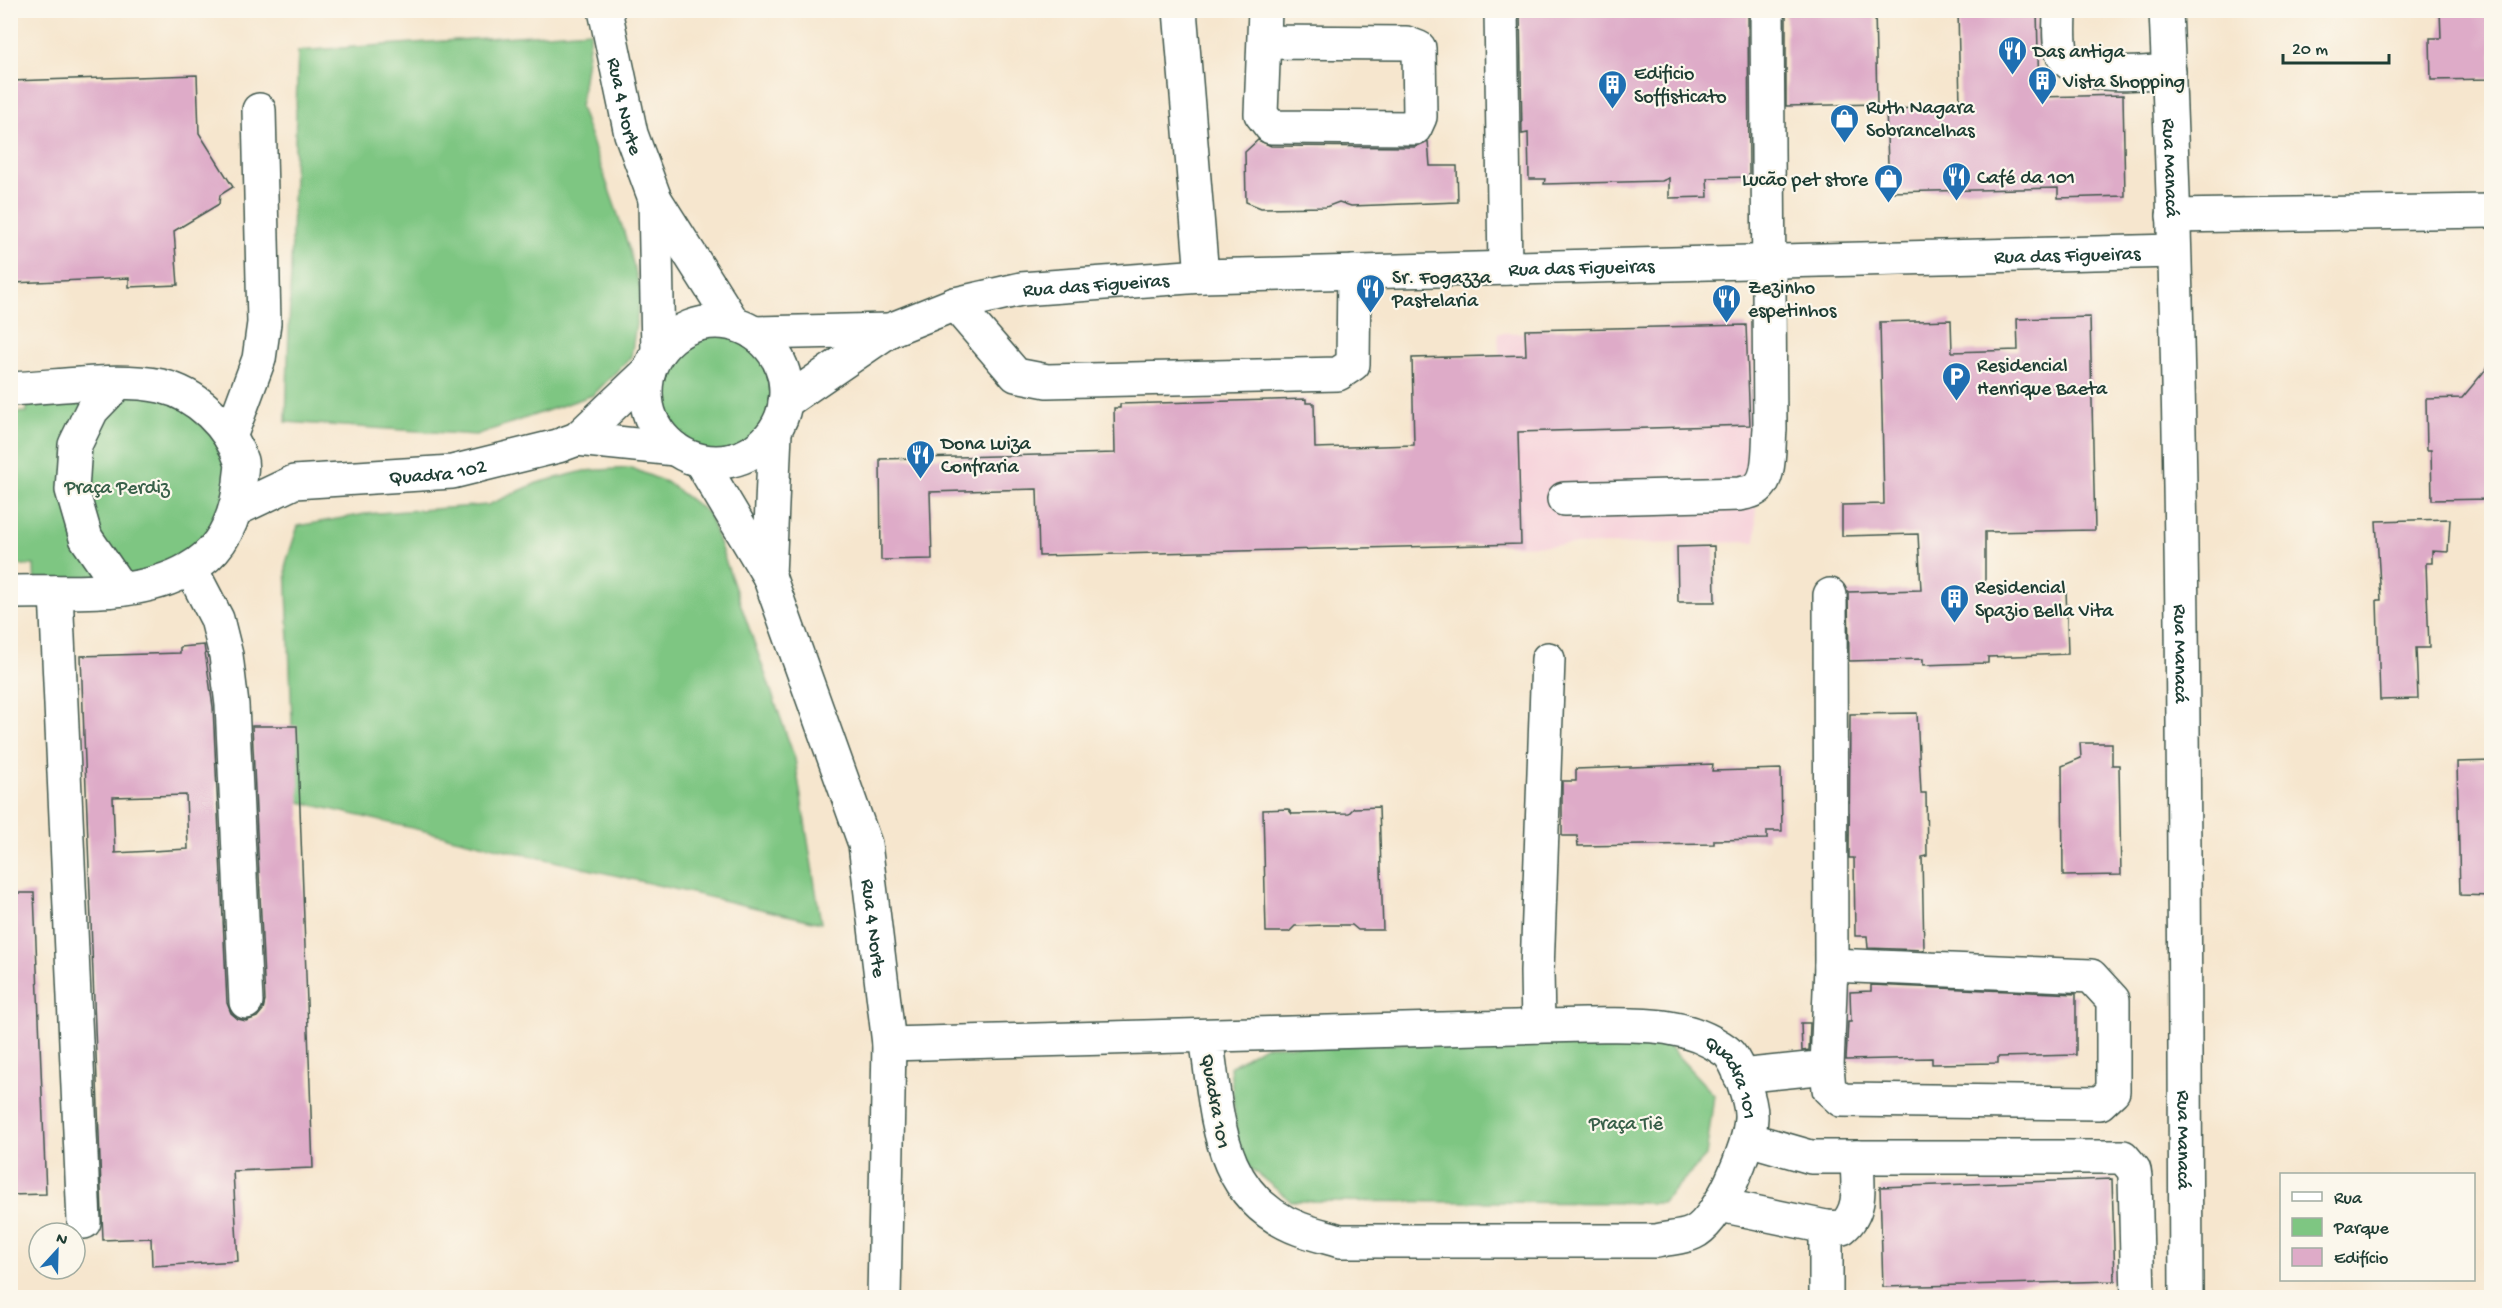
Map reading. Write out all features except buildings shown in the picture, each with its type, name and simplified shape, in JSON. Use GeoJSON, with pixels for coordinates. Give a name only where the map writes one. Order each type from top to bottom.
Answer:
{"type":"FeatureCollection","features":[{"type":"Feature","properties":{"kind":"street","name":"Rua 4 Norte"},"geometry":{"type":"LineString","coordinates":[[605,10],[631,134],[655,199],[744,328]]}},
{"type":"Feature","properties":{"kind":"street"},"geometry":{"type":"LineString","coordinates":[[1180,10],[1202,276]]}},
{"type":"Feature","properties":{"kind":"street"},"geometry":{"type":"LineString","coordinates":[[1501,10],[1505,268]]}},
{"type":"Feature","properties":{"kind":"street"},"geometry":{"type":"LineString","coordinates":[[1564,499],[1740,494],[1755,490],[1762,482],[1766,469],[1770,429],[1767,10]]}},
{"type":"Feature","properties":{"kind":"street"},"geometry":{"type":"LineString","coordinates":[[2060,10],[2063,54],[2072,65],[2096,73],[2169,71]]}},
{"type":"Feature","properties":{"kind":"street","name":"Rua Manacá"},"geometry":{"type":"LineString","coordinates":[[2166,10],[2174,251],[2184,863],[2186,1298]]}},
{"type":"Feature","properties":{"kind":"street"},"geometry":{"type":"LineString","coordinates":[[1264,26],[1406,43],[1419,48],[1420,117],[1415,128],[1271,127],[1261,114],[1264,26]]}},
{"type":"Feature","properties":{"kind":"street"},"geometry":{"type":"LineString","coordinates":[[10,592],[121,589],[158,583],[191,568],[222,541],[237,509],[236,450],[249,381],[259,359],[264,322],[260,110]]}},
{"type":"Feature","properties":{"kind":"street","name":"Rua 4 Norte"},"geometry":{"type":"LineString","coordinates":[[653,361],[655,199]]}},
{"type":"Feature","properties":{"kind":"street"},"geometry":{"type":"LineString","coordinates":[[2173,216],[2492,210]]}},
{"type":"Feature","properties":{"kind":"street","name":"Rua das Figueiras"},"geometry":{"type":"LineString","coordinates":[[780,417],[890,330],[954,304],[1021,289],[1202,276],[2174,251]]}},
{"type":"Feature","properties":{"kind":"street"},"geometry":{"type":"LineString","coordinates":[[954,304],[1016,375],[1047,381],[1338,374],[1353,364],[1354,272]]}},
{"type":"Feature","properties":{"kind":"street"},"geometry":{"type":"LineString","coordinates":[[712,321],[744,328],[771,347],[782,366],[787,389],[780,417],[759,449],[738,459],[688,456],[659,433],[649,413],[645,392],[653,361],[672,336],[692,326],[712,321]]}},
{"type":"Feature","properties":{"kind":"street","name":"Rua das Figueiras"},"geometry":{"type":"LineString","coordinates":[[744,328],[890,330]]}},
{"type":"Feature","properties":{"kind":"street","name":"Quadra 102"},"geometry":{"type":"LineString","coordinates":[[577,439],[653,361]]}},
{"type":"Feature","properties":{"kind":"street"},"geometry":{"type":"LineString","coordinates":[[184,397],[249,381]]}},
{"type":"Feature","properties":{"kind":"street"},"geometry":{"type":"LineString","coordinates":[[10,389],[118,383],[161,386],[214,415],[236,450]]}},
{"type":"Feature","properties":{"kind":"street"},"geometry":{"type":"LineString","coordinates":[[118,383],[92,410],[75,445],[72,490],[86,538],[121,589]]}},
{"type":"Feature","properties":{"kind":"street","name":"Rua 4 Norte"},"geometry":{"type":"LineString","coordinates":[[769,576],[780,417]]}},
{"type":"Feature","properties":{"kind":"street","name":"Quadra 102"},"geometry":{"type":"LineString","coordinates":[[237,509],[294,482],[452,472],[577,439],[688,456]]}},
{"type":"Feature","properties":{"kind":"street","name":"Quadra 102"},"geometry":{"type":"LineString","coordinates":[[236,450],[294,482]]}},
{"type":"Feature","properties":{"kind":"street","name":"Rua 4 Norte"},"geometry":{"type":"LineString","coordinates":[[688,456],[769,576],[865,844],[889,1044],[884,1298]]}},
{"type":"Feature","properties":{"kind":"street"},"geometry":{"type":"LineString","coordinates":[[191,568],[217,619],[226,655],[232,705],[246,1002]]}},
{"type":"Feature","properties":{"kind":"street"},"geometry":{"type":"LineString","coordinates":[[56,592],[84,1221]]}},
{"type":"Feature","properties":{"kind":"street"},"geometry":{"type":"LineString","coordinates":[[1830,596],[1831,965],[1827,1067],[1829,1089],[1841,1100],[2100,1103],[2113,1091],[2113,1000],[2091,976],[1831,965]]}},
{"type":"Feature","properties":{"kind":"street"},"geometry":{"type":"LineString","coordinates":[[1538,1026],[1537,971],[1548,659]]}},
{"type":"Feature","properties":{"kind":"street","name":"Quadra 101"},"geometry":{"type":"LineString","coordinates":[[889,1044],[1538,1026],[1667,1026],[1700,1036],[1728,1053],[1748,1096],[1751,1116],[1748,1138],[1720,1205],[1694,1233],[1657,1241],[1340,1241],[1299,1228],[1276,1216],[1250,1195],[1232,1171],[1225,1151],[1206,1037]]}},
{"type":"Feature","properties":{"kind":"street"},"geometry":{"type":"LineString","coordinates":[[1740,1076],[1827,1067]]}},
{"type":"Feature","properties":{"kind":"street"},"geometry":{"type":"LineString","coordinates":[[1748,1138],[1811,1157],[2123,1157],[2131,1165],[2135,1178],[2138,1298]]}},
{"type":"Feature","properties":{"kind":"street"},"geometry":{"type":"LineString","coordinates":[[1720,1205],[1826,1227],[1842,1228],[1853,1220],[1858,1206],[1857,1157]]}},
{"type":"Feature","properties":{"kind":"street"},"geometry":{"type":"LineString","coordinates":[[1826,1227],[1826,1298]]}},
{"type":"Feature","properties":{"kind":"shaded area"},"geometry":{"type":"Polygon","coordinates":[[[1754,327],[1756,542],[1509,546],[1498,333],[1754,327]]]}},
{"type":"Feature","properties":{"kind":"green space"},"geometry":{"type":"Polygon","coordinates":[[[591,31],[580,107],[624,232],[641,291],[631,357],[593,395],[476,435],[286,422],[298,51],[591,31]]]}},
{"type":"Feature","properties":{"kind":"green space"},"geometry":{"type":"Polygon","coordinates":[[[712,321],[734,324],[771,347],[782,366],[787,389],[785,411],[759,449],[738,459],[716,463],[659,433],[649,413],[645,392],[672,336],[692,326],[712,321]]]}},
{"type":"Feature","properties":{"kind":"green space","name":"Praça Perdiz"},"geometry":{"type":"Polygon","coordinates":[[[161,386],[242,463],[191,569],[35,592],[34,565],[11,565],[10,413],[27,412],[26,388],[161,386]]]}},
{"type":"Feature","properties":{"kind":"green space"},"geometry":{"type":"Polygon","coordinates":[[[631,468],[668,483],[709,514],[795,759],[821,923],[295,801],[286,563],[298,526],[365,514],[488,505],[537,483],[584,471],[631,468]]]}},
{"type":"Feature","properties":{"kind":"green space","name":"Praça Tiê"},"geometry":{"type":"Polygon","coordinates":[[[1661,1038],[1714,1095],[1706,1156],[1662,1203],[1291,1201],[1239,1159],[1230,1067],[1264,1046],[1661,1038]]]}},
{"type":"Feature","properties":{"kind":"place","name":"Das antiga"},"geometry":{"type":"Point","coordinates":[2012,76]}},
{"type":"Feature","properties":{"kind":"place","name":"Vista Shopping"},"geometry":{"type":"Point","coordinates":[2042,106]}},
{"type":"Feature","properties":{"kind":"place","name":"Edificio Soffisticato"},"geometry":{"type":"Point","coordinates":[1613,110]}},
{"type":"Feature","properties":{"kind":"place","name":"Ruth Nagara Sobrancelhas"},"geometry":{"type":"Point","coordinates":[1845,144]}},
{"type":"Feature","properties":{"kind":"place","name":"Café da 101"},"geometry":{"type":"Point","coordinates":[1956,202]}},
{"type":"Feature","properties":{"kind":"place","name":"Lucão pet store"},"geometry":{"type":"Point","coordinates":[1889,204]}},
{"type":"Feature","properties":{"kind":"place","name":"Sr. Fogazza Pastelaria"},"geometry":{"type":"Point","coordinates":[1371,314]}},
{"type":"Feature","properties":{"kind":"place","name":"Zezinho espetinhos"},"geometry":{"type":"Point","coordinates":[1727,324]}},
{"type":"Feature","properties":{"kind":"place","name":"Residencial Henrique Baeta"},"geometry":{"type":"Point","coordinates":[1956,402]}},
{"type":"Feature","properties":{"kind":"place","name":"Dona Luiza Confraria"},"geometry":{"type":"Point","coordinates":[920,480]}},
{"type":"Feature","properties":{"kind":"place","name":"Residencial Spazio Bella Vita"},"geometry":{"type":"Point","coordinates":[1954,624]}}]}
